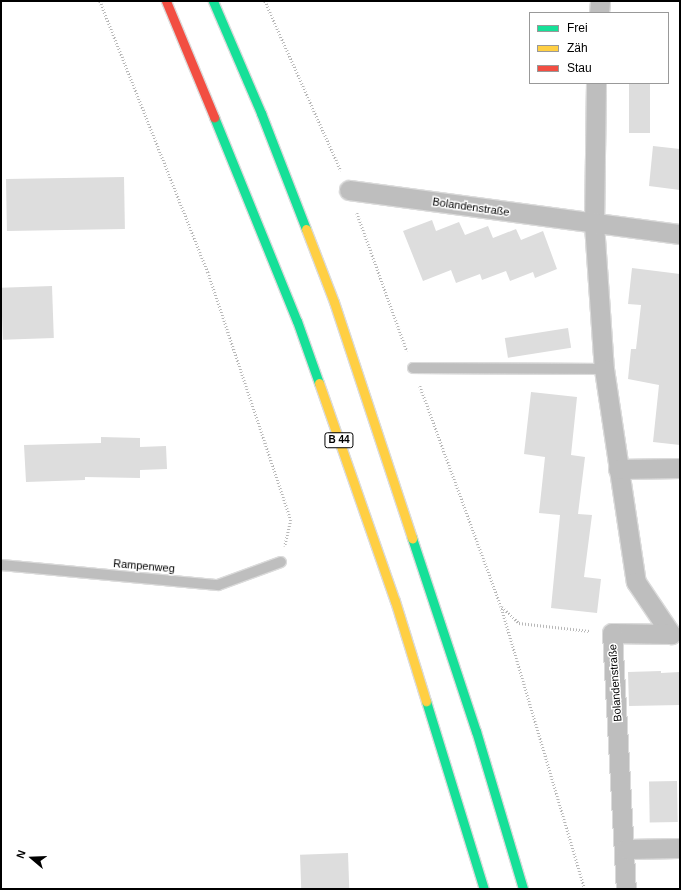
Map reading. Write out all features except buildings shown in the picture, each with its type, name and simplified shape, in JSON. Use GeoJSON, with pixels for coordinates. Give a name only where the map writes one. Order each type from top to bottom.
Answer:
{"type":"FeatureCollection","features":[{"type":"Feature","properties":{"kind":"highway","name":"B 44"},"geometry":{"type":"LineString","coordinates":[[166,1],[297,321],[395,601],[484,889]]}},
{"type":"Feature","properties":{"kind":"highway"},"geometry":{"type":"LineString","coordinates":[[213,1],[261,113],[334,302],[476,731],[523,889]]}},
{"type":"Feature","properties":{"kind":"street"},"geometry":{"type":"LineString","coordinates":[[599,12],[600,1]]}},
{"type":"Feature","properties":{"kind":"street","name":"Bolandenstraße"},"geometry":{"type":"LineString","coordinates":[[596,84],[594,224],[604,369],[618,469],[636,582],[676,634]]}},
{"type":"Feature","properties":{"kind":"street","name":"Bolandenstraße"},"geometry":{"type":"LineString","coordinates":[[349,190],[594,224]]}},
{"type":"Feature","properties":{"kind":"street"},"geometry":{"type":"LineString","coordinates":[[594,224],[680,234]]}},
{"type":"Feature","properties":{"kind":"street"},"geometry":{"type":"LineString","coordinates":[[618,469],[680,468]]}},
{"type":"Feature","properties":{"kind":"street","name":"Bolandenstraße"},"geometry":{"type":"LineString","coordinates":[[626,889],[626,849],[612,633],[676,634]]}},
{"type":"Feature","properties":{"kind":"street"},"geometry":{"type":"LineString","coordinates":[[626,849],[680,848]]}},
{"type":"Feature","properties":{"kind":"lane"},"geometry":{"type":"LineString","coordinates":[[413,368],[604,369]]}},
{"type":"Feature","properties":{"kind":"lane","name":"Rampenweg"},"geometry":{"type":"LineString","coordinates":[[1,565],[218,585],[281,562]]}},
{"type":"Feature","properties":{"kind":"path"},"geometry":{"type":"LineString","coordinates":[[100,1],[208,272],[292,520],[281,562]]}},
{"type":"Feature","properties":{"kind":"path"},"geometry":{"type":"LineString","coordinates":[[413,368],[500,606],[585,889]]}},
{"type":"Feature","properties":{"kind":"path"},"geometry":{"type":"LineString","coordinates":[[500,606],[519,623],[612,633]]}},
{"type":"Feature","properties":{"kind":"traffic: fast"},"geometry":{"type":"LineString","coordinates":[[213,1],[261,113],[306,229]]}},
{"type":"Feature","properties":{"kind":"traffic: fast"},"geometry":{"type":"LineString","coordinates":[[214,117],[297,321],[319,383]]}},
{"type":"Feature","properties":{"kind":"traffic: fast"},"geometry":{"type":"LineString","coordinates":[[412,538],[476,731],[523,889]]}},
{"type":"Feature","properties":{"kind":"traffic: fast"},"geometry":{"type":"LineString","coordinates":[[426,701],[484,889]]}},
{"type":"Feature","properties":{"kind":"traffic: slow"},"geometry":{"type":"LineString","coordinates":[[306,229],[334,302],[412,538]]}},
{"type":"Feature","properties":{"kind":"traffic: slow"},"geometry":{"type":"LineString","coordinates":[[319,383],[395,601],[426,701]]}},
{"type":"Feature","properties":{"kind":"traffic: jam"},"geometry":{"type":"LineString","coordinates":[[166,1],[214,117]]}}]}
